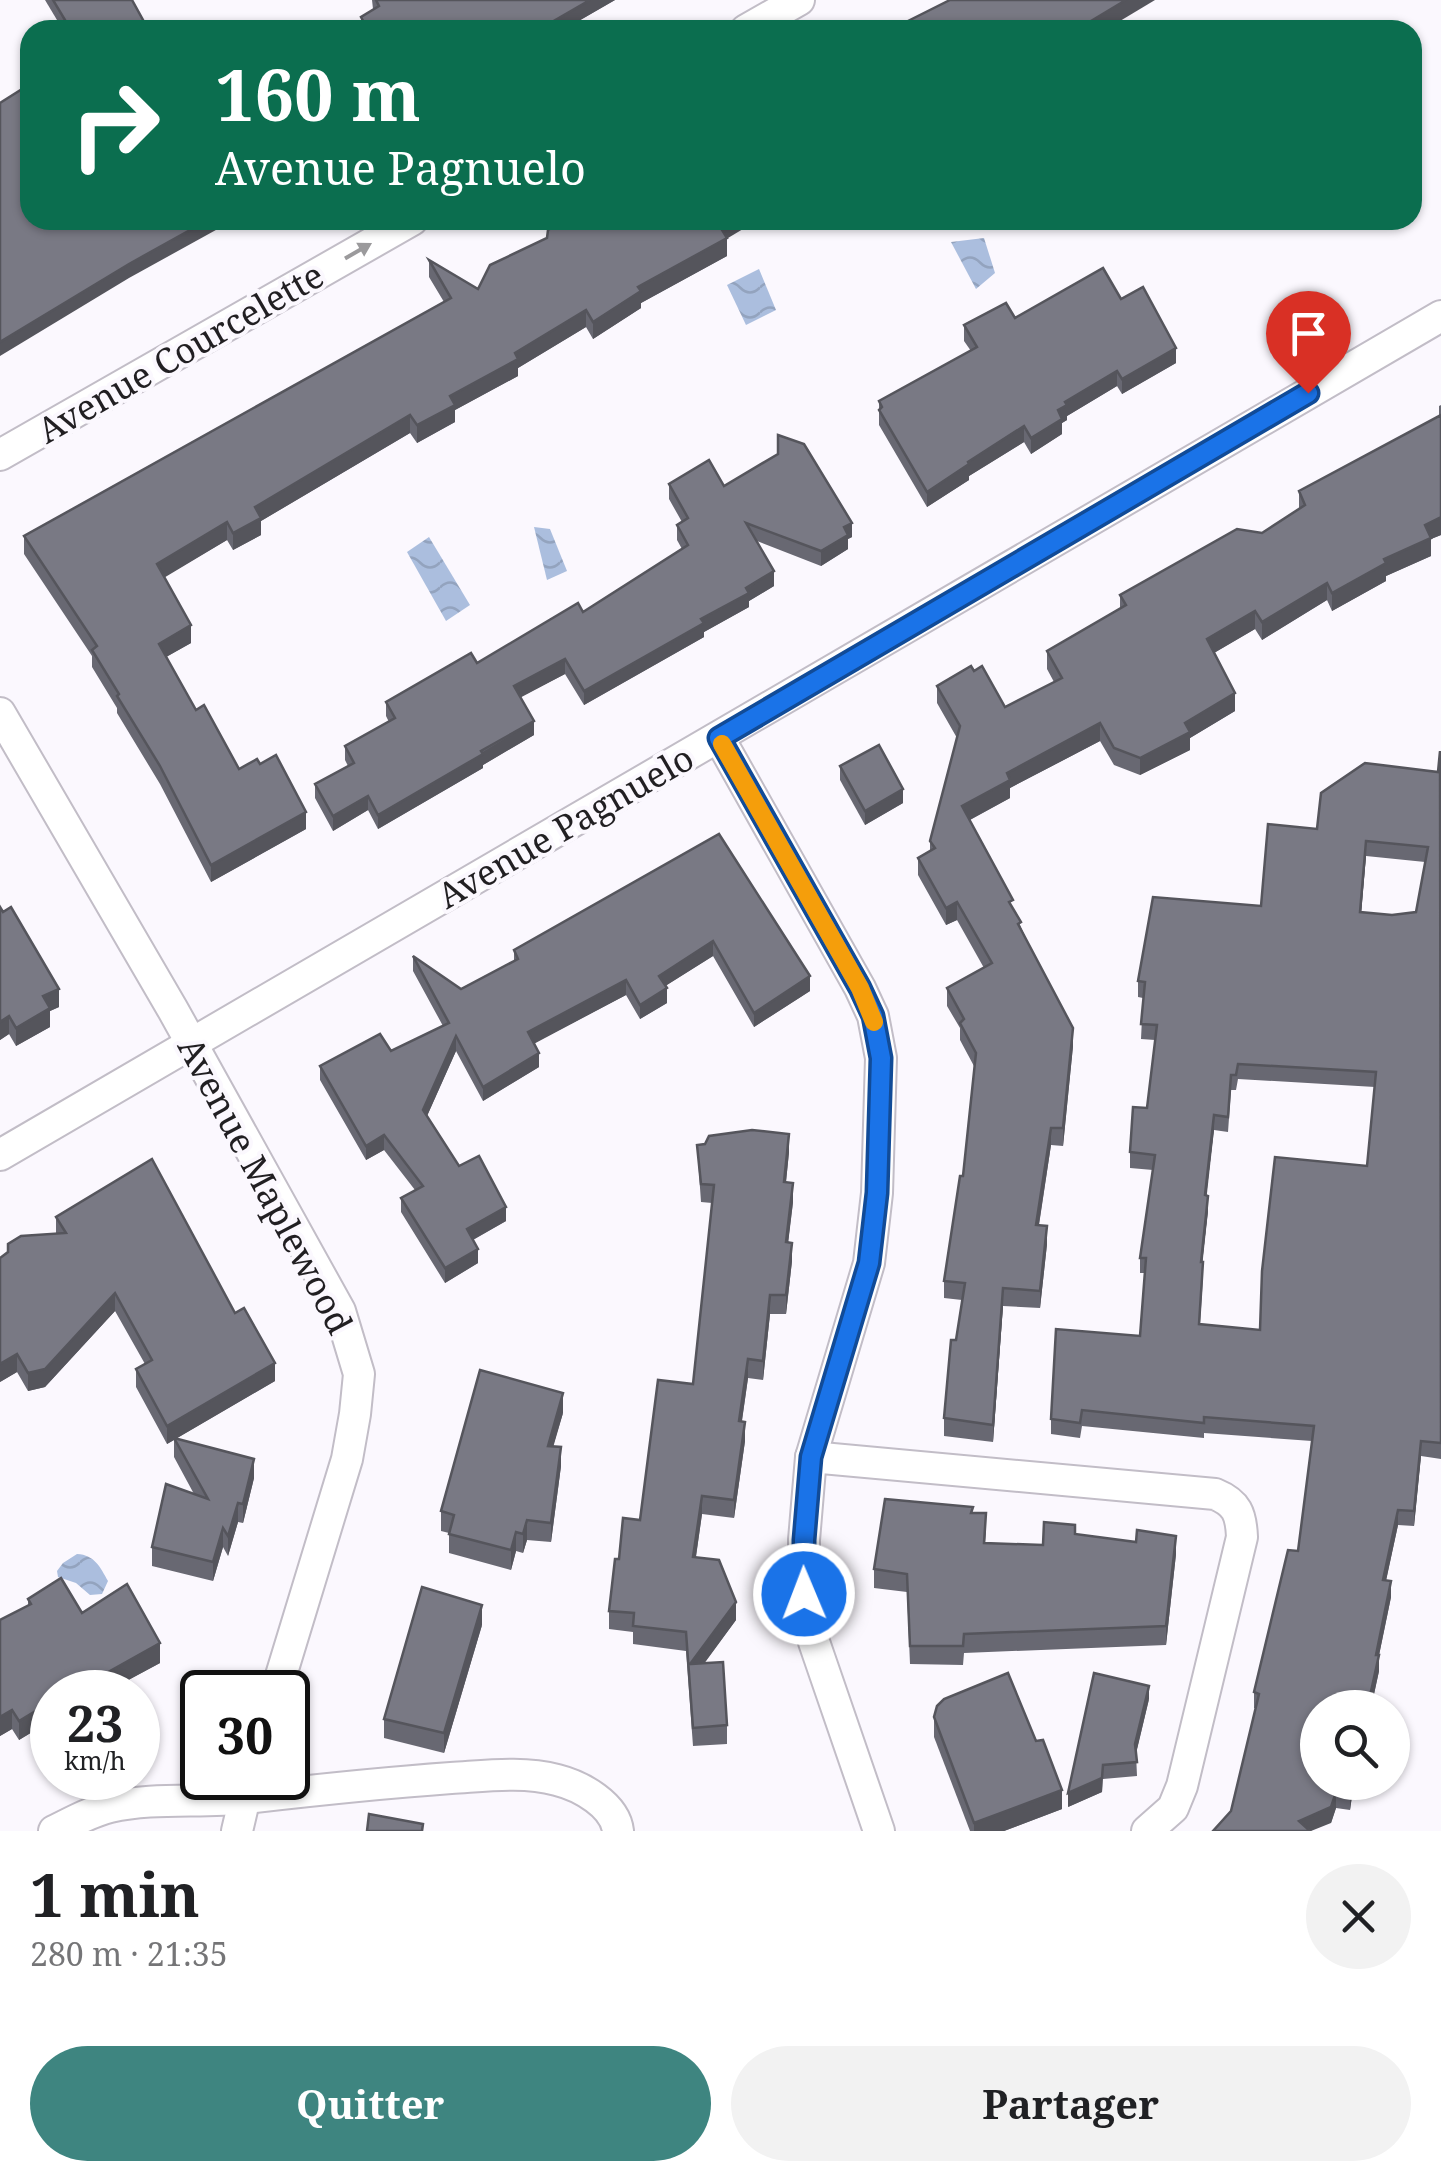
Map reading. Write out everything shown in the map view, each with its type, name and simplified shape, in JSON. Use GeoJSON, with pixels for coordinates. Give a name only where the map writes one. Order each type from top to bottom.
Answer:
{"type":"FeatureCollection","features":[{"type":"Feature","properties":{"kind":"street"},"geometry":{"type":"LineString","coordinates":[[764,20],[799,0]]}},
{"type":"Feature","properties":{"kind":"street","name":"Avenue Courcelette"},"geometry":{"type":"LineString","coordinates":[[0,455],[394,230]]}},
{"type":"Feature","properties":{"kind":"street","name":"Avenue Pagnuelo"},"geometry":{"type":"LineString","coordinates":[[0,1154],[1441,316]]}},
{"type":"Feature","properties":{"kind":"street","name":"Avenue Maplewood"},"geometry":{"type":"LineString","coordinates":[[0,713],[340,1311],[359,1374],[347,1460],[283,1670]]}},
{"type":"Feature","properties":{"kind":"street"},"geometry":{"type":"LineString","coordinates":[[719,738],[860,988],[873,1016],[881,1058],[877,1193],[869,1263],[811,1457],[804,1540],[804,1594],[814,1642],[879,1831]]}},
{"type":"Feature","properties":{"kind":"street"},"geometry":{"type":"LineString","coordinates":[[811,1457],[1215,1494],[1230,1500],[1241,1514],[1242,1537],[1182,1786],[1173,1808],[1148,1831]]}},
{"type":"Feature","properties":{"kind":"street"},"geometry":{"type":"LineString","coordinates":[[310,1786],[512,1774],[559,1780],[604,1804],[618,1831]]}},
{"type":"Feature","properties":{"kind":"street"},"geometry":{"type":"LineString","coordinates":[[54,1831],[107,1808],[180,1797]]}},
{"type":"Feature","properties":{"kind":"street"},"geometry":{"type":"LineString","coordinates":[[237,1831],[244,1800]]}},
{"type":"Feature","properties":{"kind":"water"},"geometry":{"type":"Polygon","coordinates":[[[984,238],[995,273],[976,289],[951,242],[984,238]]]}},
{"type":"Feature","properties":{"kind":"water"},"geometry":{"type":"Polygon","coordinates":[[[759,269],[776,310],[746,325],[727,285],[759,269]]]}},
{"type":"Feature","properties":{"kind":"water"},"geometry":{"type":"Polygon","coordinates":[[[534,527],[550,529],[567,571],[547,580],[534,527]]]}},
{"type":"Feature","properties":{"kind":"water"},"geometry":{"type":"Polygon","coordinates":[[[429,537],[470,605],[446,621],[407,552],[429,537]]]}},
{"type":"Feature","properties":{"kind":"water"},"geometry":{"type":"Polygon","coordinates":[[[77,1554],[93,1559],[102,1571],[108,1581],[102,1594],[90,1595],[76,1583],[58,1577],[63,1563],[77,1554]]]}},
{"type":"Feature","properties":{"kind":"building"},"geometry":{"type":"Polygon","coordinates":[[[53,0],[132,0],[143,20],[65,20],[53,0]]]}},
{"type":"Feature","properties":{"kind":"building"},"geometry":{"type":"Polygon","coordinates":[[[376,0],[590,0],[555,20],[363,20],[361,17],[379,6],[376,0]]]}},
{"type":"Feature","properties":{"kind":"building"},"geometry":{"type":"Polygon","coordinates":[[[950,0],[1126,0],[1093,20],[910,20],[950,0]]]}},
{"type":"Feature","properties":{"kind":"building"},"geometry":{"type":"Polygon","coordinates":[[[20,90],[20,230],[190,230],[0,342],[0,103],[20,90]]]}},
{"type":"Feature","properties":{"kind":"building"},"geometry":{"type":"Polygon","coordinates":[[[548,230],[722,230],[727,238],[638,287],[641,291],[593,322],[586,310],[515,353],[518,359],[450,396],[455,405],[417,425],[410,415],[255,507],[261,518],[233,533],[227,522],[157,564],[191,625],[159,644],[196,710],[204,705],[239,769],[276,755],[306,812],[211,865],[160,766],[92,650],[97,646],[24,536],[451,298],[429,260],[478,289],[490,265],[547,238],[548,230]]]}},
{"type":"Feature","properties":{"kind":"building"},"geometry":{"type":"Polygon","coordinates":[[[1103,268],[1121,299],[1143,287],[1176,348],[1122,379],[1117,371],[1065,402],[1067,405],[1058,410],[1062,419],[1031,438],[1024,426],[927,492],[879,410],[879,401],[977,347],[964,325],[1006,303],[1015,318],[1103,268]]]}},
{"type":"Feature","properties":{"kind":"building"},"geometry":{"type":"Polygon","coordinates":[[[1441,415],[1441,517],[1425,525],[1431,538],[1384,559],[1386,563],[1332,593],[1327,583],[1262,622],[1255,611],[1207,639],[1235,693],[1185,723],[1190,732],[1140,758],[1114,748],[1100,723],[1007,773],[1010,780],[962,806],[1013,900],[1009,902],[1021,922],[1018,924],[1073,1028],[1063,1128],[1051,1128],[1036,1225],[1047,1226],[1040,1291],[1003,1288],[993,1425],[944,1418],[951,1340],[956,1340],[965,1283],[944,1281],[963,1176],[976,1053],[947,988],[992,963],[957,902],[946,908],[918,858],[935,848],[930,841],[960,726],[937,686],[971,666],[974,671],[982,666],[1005,707],[1062,678],[1047,651],[1126,605],[1120,595],[1237,529],[1262,533],[1305,505],[1299,491],[1441,415]]]}},
{"type":"Feature","properties":{"kind":"building"},"geometry":{"type":"Polygon","coordinates":[[[778,435],[804,444],[852,523],[844,527],[848,535],[821,551],[746,523],[774,571],[746,588],[749,593],[584,691],[565,659],[514,686],[534,721],[378,815],[368,796],[333,816],[315,784],[354,763],[345,746],[395,718],[386,702],[471,653],[477,663],[578,603],[583,612],[688,545],[677,525],[688,518],[669,484],[709,460],[724,486],[778,454],[778,435]]]}},
{"type":"Feature","properties":{"kind":"building"},"geometry":{"type":"Polygon","coordinates":[[[879,745],[903,789],[865,811],[840,766],[879,745]]]}},
{"type":"Feature","properties":{"kind":"building"},"geometry":{"type":"Polygon","coordinates":[[[1440,751],[1441,1443],[1421,1441],[1414,1511],[1398,1510],[1383,1580],[1391,1581],[1371,1690],[1300,1690],[1300,1800],[1333,1800],[1331,1807],[1299,1821],[1310,1831],[1213,1831],[1231,1811],[1288,1550],[1298,1551],[1314,1426],[1204,1417],[1204,1423],[1082,1410],[1080,1423],[1051,1419],[1056,1329],[1140,1336],[1146,1258],[1140,1258],[1155,1155],[1130,1152],[1133,1107],[1147,1108],[1157,1025],[1141,1024],[1145,982],[1138,981],[1153,897],[1261,906],[1268,824],[1317,829],[1321,793],[1365,763],[1438,772],[1440,751]],[[1366,841],[1360,912],[1416,912],[1428,847],[1366,841]],[[1238,1064],[1236,1075],[1231,1075],[1228,1117],[1214,1115],[1205,1195],[1208,1196],[1199,1324],[1260,1330],[1262,1271],[1275,1157],[1367,1166],[1376,1072],[1238,1064]]]}},
{"type":"Feature","properties":{"kind":"building"},"geometry":{"type":"Polygon","coordinates":[[[719,834],[810,976],[754,1013],[713,941],[659,976],[667,988],[640,1005],[626,980],[528,1032],[539,1053],[483,1087],[456,1036],[423,1110],[459,1166],[479,1156],[506,1207],[467,1229],[478,1249],[445,1268],[401,1198],[423,1186],[384,1135],[366,1146],[320,1066],[380,1034],[391,1051],[449,1023],[413,956],[461,989],[518,959],[514,950],[719,834]]]}},
{"type":"Feature","properties":{"kind":"building"},"geometry":{"type":"Polygon","coordinates":[[[0,907],[3,912],[11,907],[59,989],[43,996],[50,1008],[16,1028],[9,1016],[0,1022],[0,907]]]}},
{"type":"Feature","properties":{"kind":"building"},"geometry":{"type":"Polygon","coordinates":[[[752,1130],[789,1134],[784,1182],[793,1183],[786,1242],[792,1243],[786,1295],[770,1295],[763,1361],[748,1359],[739,1421],[745,1422],[734,1500],[702,1496],[693,1557],[719,1560],[736,1602],[690,1664],[723,1662],[727,1725],[693,1728],[686,1632],[633,1626],[634,1613],[609,1611],[623,1518],[640,1520],[658,1380],[693,1384],[714,1185],[701,1184],[697,1145],[705,1144],[709,1136],[752,1130]]]}},
{"type":"Feature","properties":{"kind":"building"},"geometry":{"type":"Polygon","coordinates":[[[152,1159],[235,1313],[244,1308],[275,1363],[167,1426],[136,1369],[152,1360],[115,1293],[45,1369],[28,1373],[17,1354],[0,1364],[0,1258],[8,1252],[8,1244],[21,1236],[66,1233],[56,1217],[152,1159]]]}},
{"type":"Feature","properties":{"kind":"building"},"geometry":{"type":"Polygon","coordinates":[[[480,1370],[563,1393],[548,1446],[561,1447],[551,1523],[527,1520],[523,1534],[516,1532],[511,1550],[449,1534],[454,1515],[441,1511],[480,1370]]]}},
{"type":"Feature","properties":{"kind":"building"},"geometry":{"type":"Polygon","coordinates":[[[174,1438],[254,1459],[243,1504],[238,1503],[228,1536],[223,1528],[213,1562],[152,1547],[166,1484],[208,1499],[174,1438]]]}},
{"type":"Feature","properties":{"kind":"building"},"geometry":{"type":"Polygon","coordinates":[[[885,1499],[973,1507],[971,1513],[986,1513],[984,1543],[1043,1545],[1044,1522],[1075,1525],[1075,1534],[1136,1542],[1137,1530],[1176,1536],[1166,1626],[964,1634],[963,1646],[910,1646],[907,1574],[874,1569],[885,1499]]]}},
{"type":"Feature","properties":{"kind":"building"},"geometry":{"type":"Polygon","coordinates":[[[61,1578],[82,1613],[127,1584],[160,1643],[112,1670],[30,1670],[30,1714],[19,1721],[12,1710],[0,1717],[0,1620],[31,1604],[28,1599],[61,1578]]]}},
{"type":"Feature","properties":{"kind":"building"},"geometry":{"type":"Polygon","coordinates":[[[422,1587],[482,1605],[444,1733],[384,1719],[422,1587]]]}},
{"type":"Feature","properties":{"kind":"building"},"geometry":{"type":"Polygon","coordinates":[[[1008,1673],[1036,1741],[1043,1740],[1062,1790],[974,1823],[934,1717],[944,1699],[1008,1673]]]}},
{"type":"Feature","properties":{"kind":"building"},"geometry":{"type":"Polygon","coordinates":[[[1094,1673],[1149,1686],[1135,1744],[1137,1762],[1103,1765],[1102,1778],[1068,1793],[1094,1673]]]}},
{"type":"Feature","properties":{"kind":"building"},"geometry":{"type":"Polygon","coordinates":[[[369,1814],[423,1824],[422,1831],[367,1831],[369,1814]]]}},
{"type":"Feature","properties":{"kind":"slow traffic"},"geometry":{"type":"LineString","coordinates":[[722,744],[860,988],[874,1022]]}},
{"type":"Feature","properties":{"kind":"route"},"geometry":{"type":"LineString","coordinates":[[804,1594],[811,1457],[869,1263],[877,1193],[881,1058],[873,1016],[860,988],[719,738],[1308,393]]}}]}
